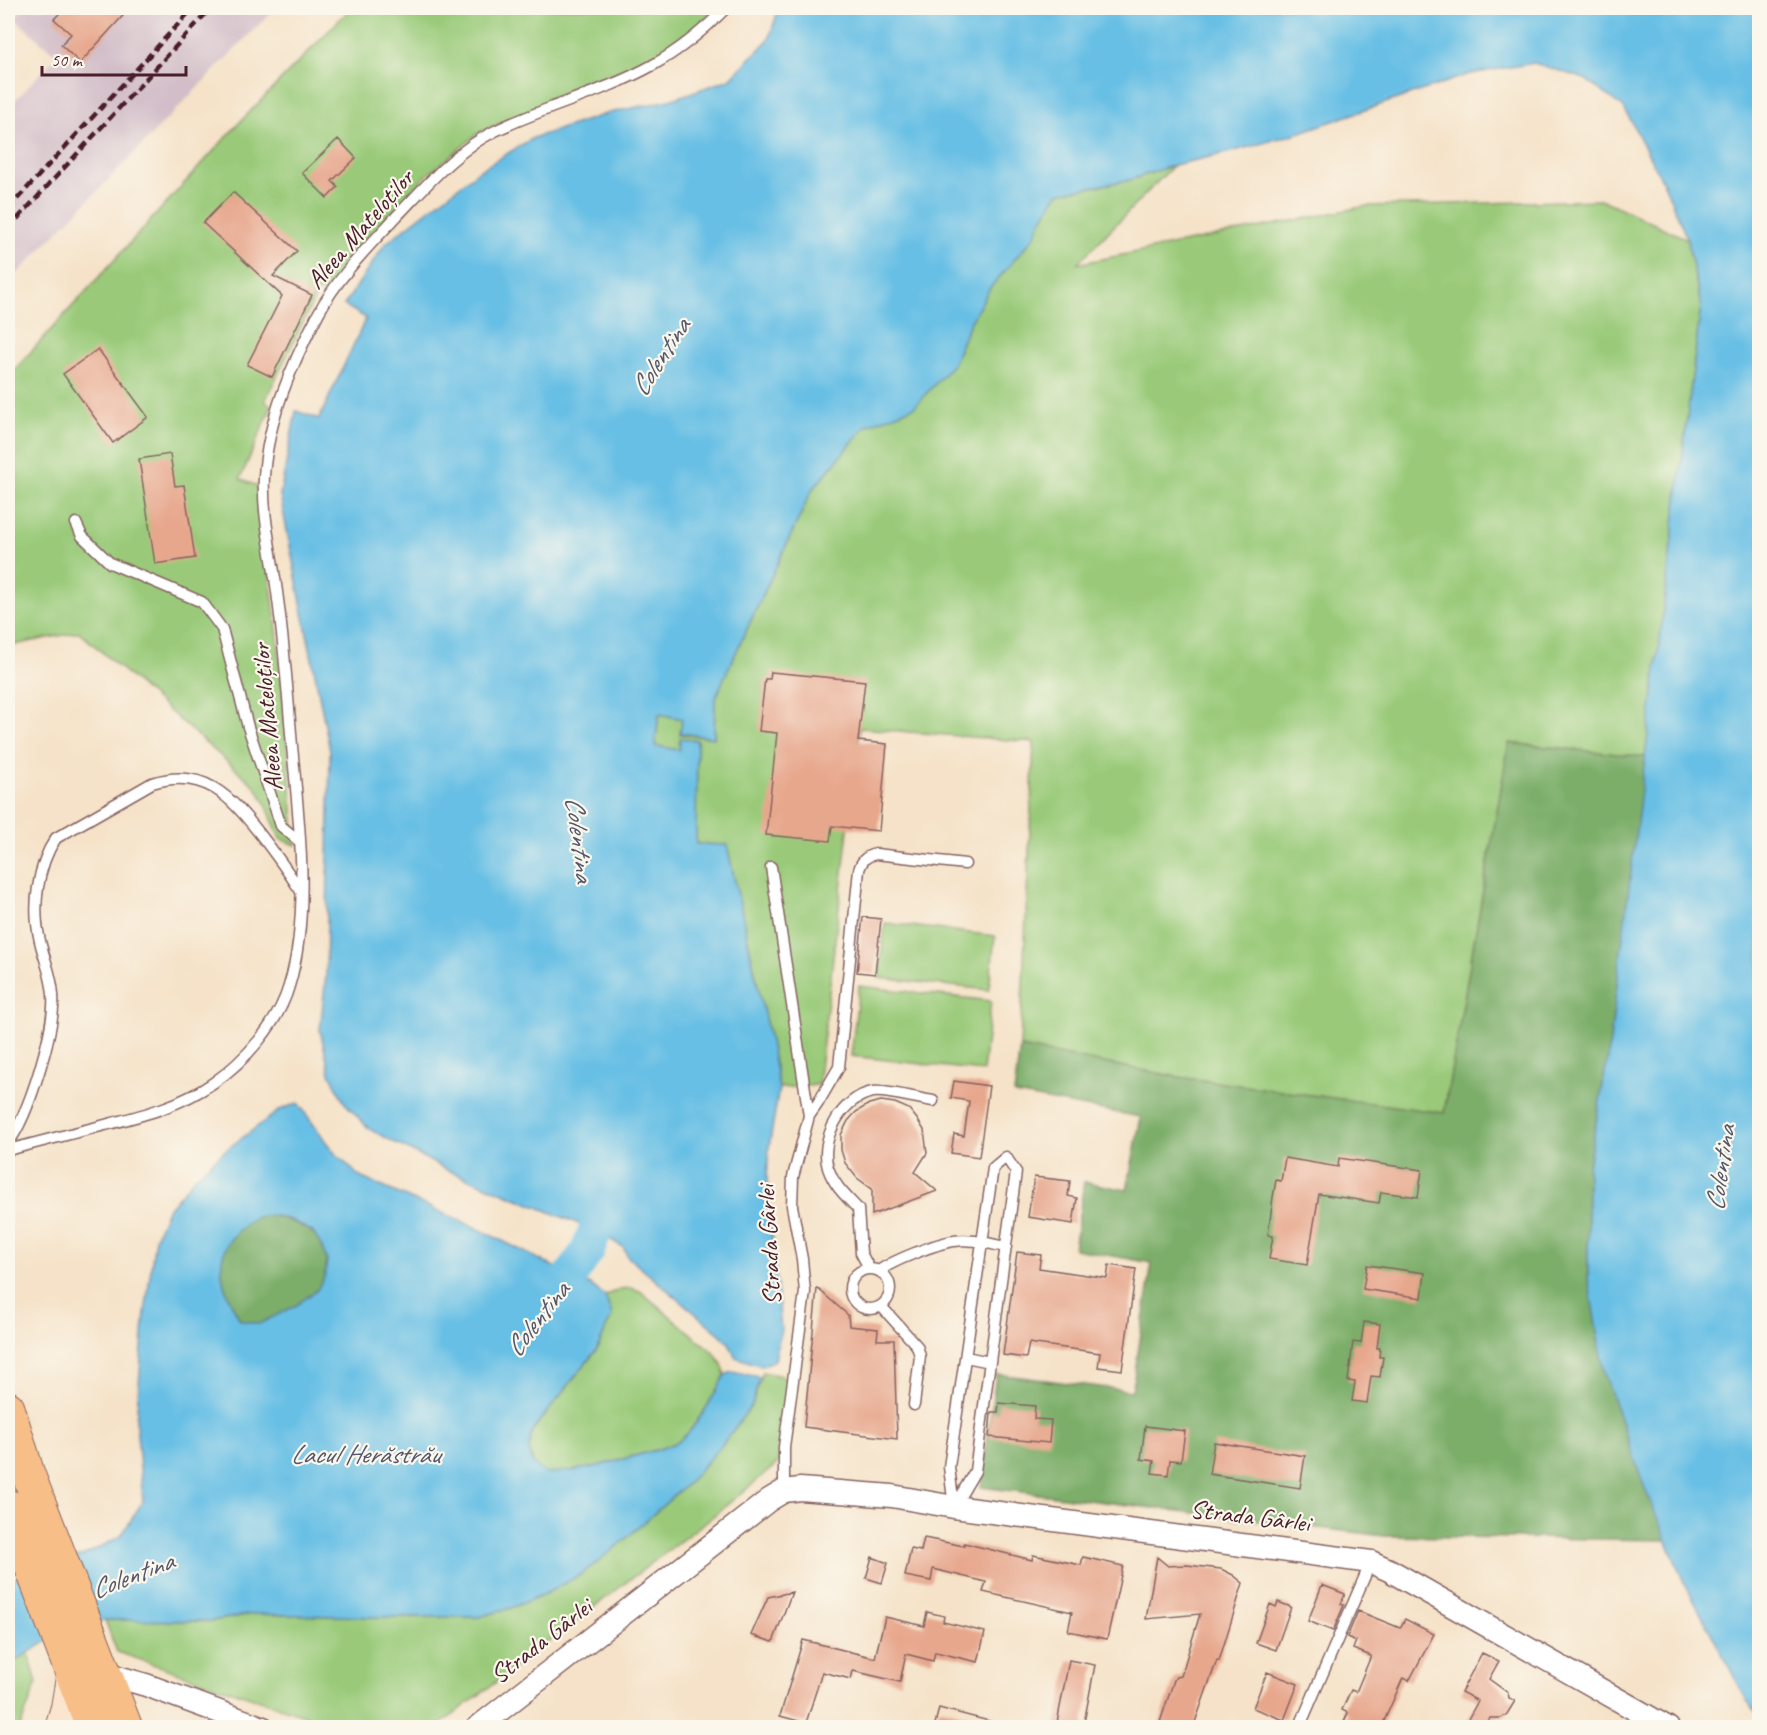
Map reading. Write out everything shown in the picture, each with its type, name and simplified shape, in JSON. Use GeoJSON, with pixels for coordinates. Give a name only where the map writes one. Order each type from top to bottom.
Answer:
{"type":"FeatureCollection","features":[{"type":"Feature","properties":{"kind":"main road"},"geometry":{"type":"LineString","coordinates":[[8,1408],[28,1474],[35,1536],[85,1669],[93,1728]]}},
{"type":"Feature","properties":{"kind":"main road"},"geometry":{"type":"LineString","coordinates":[[8,1506],[35,1536]]}},
{"type":"Feature","properties":{"kind":"main road"},"geometry":{"type":"LineString","coordinates":[[85,1669],[126,1728]]}},
{"type":"Feature","properties":{"kind":"street","name":"Strada Gârlei"},"geometry":{"type":"LineString","coordinates":[[477,1728],[769,1500],[784,1491],[800,1489],[892,1497],[1371,1562],[1399,1575],[1653,1724]]}},
{"type":"Feature","properties":{"kind":"street"},"geometry":{"type":"LineString","coordinates":[[61,1728],[67,1707],[85,1669],[146,1685],[263,1728]]}},
{"type":"Feature","properties":{"kind":"lane","name":"Aleea Mateloților"},"geometry":{"type":"LineString","coordinates":[[8,1150],[151,1113],[179,1103],[216,1081],[234,1067],[266,1029],[280,1008],[288,990],[297,949],[301,891],[299,820],[283,637],[265,505],[264,472],[283,391],[316,317],[334,287],[372,242],[438,173],[467,148],[498,130],[650,67],[692,38],[726,8]]}},
{"type":"Feature","properties":{"kind":"lane"},"geometry":{"type":"LineString","coordinates":[[76,523],[82,536],[110,563],[202,603],[222,628],[248,727],[281,826],[299,841]]}},
{"type":"Feature","properties":{"kind":"lane","name":"Aleea Mateloților"},"geometry":{"type":"LineString","coordinates":[[8,1143],[17,1131],[34,1088],[49,1033],[53,996],[36,917],[48,850],[56,838],[152,783],[168,778],[185,778],[215,788],[238,806],[277,855],[301,891]]}},
{"type":"Feature","properties":{"kind":"lane","name":"Strada Gârlei"},"geometry":{"type":"LineString","coordinates":[[784,1491],[784,1447],[805,1292],[802,1258],[792,1206],[793,1177],[809,1116],[838,1067],[858,870],[861,862],[868,856],[876,854],[965,864]]}},
{"type":"Feature","properties":{"kind":"lane"},"geometry":{"type":"LineString","coordinates":[[771,867],[809,1116]]}},
{"type":"Feature","properties":{"kind":"lane"},"geometry":{"type":"LineString","coordinates":[[874,1270],[861,1253],[858,1209],[836,1186],[827,1166],[828,1139],[835,1122],[845,1108],[858,1098],[874,1091],[933,1101]]}},
{"type":"Feature","properties":{"kind":"lane"},"geometry":{"type":"LineString","coordinates":[[1006,1157],[1016,1173],[975,1471],[954,1507],[949,1467],[982,1242],[993,1168],[1006,1157]]}},
{"type":"Feature","properties":{"kind":"lane"},"geometry":{"type":"LineString","coordinates":[[874,1270],[954,1241],[982,1242],[1006,1247]]}},
{"type":"Feature","properties":{"kind":"lane"},"geometry":{"type":"LineString","coordinates":[[863,1269],[874,1270],[885,1275],[890,1288],[889,1295],[881,1306],[869,1310],[857,1305],[849,1289],[853,1277],[863,1269]]}},
{"type":"Feature","properties":{"kind":"lane"},"geometry":{"type":"LineString","coordinates":[[881,1306],[917,1346],[920,1356],[914,1405]]}},
{"type":"Feature","properties":{"kind":"lane"},"geometry":{"type":"LineString","coordinates":[[966,1357],[990,1362]]}},
{"type":"Feature","properties":{"kind":"lane"},"geometry":{"type":"LineString","coordinates":[[1299,1728],[1371,1562]]}},
{"type":"Feature","properties":{"kind":"shaded area"},"geometry":{"type":"Polygon","coordinates":[[[23,8],[275,8],[8,283],[8,108],[57,56],[14,18],[23,8]]]}},
{"type":"Feature","properties":{"kind":"green space"},"geometry":{"type":"Polygon","coordinates":[[[351,8],[717,8],[648,62],[480,132],[426,176],[367,239],[325,292],[318,291],[265,401],[272,406],[240,479],[257,486],[277,629],[296,845],[280,839],[265,802],[255,786],[79,632],[8,646],[8,377],[240,122],[351,8]]]}},
{"type":"Feature","properties":{"kind":"green space"},"geometry":{"type":"Polygon","coordinates":[[[1174,165],[1077,264],[1367,206],[1603,200],[1687,239],[1701,305],[1646,757],[1509,743],[1444,1113],[1178,1077],[1020,1047],[1034,742],[860,728],[818,1085],[779,1088],[727,845],[696,844],[697,740],[680,750],[655,746],[659,714],[683,719],[680,734],[714,738],[715,701],[724,678],[812,490],[866,426],[914,406],[953,364],[969,325],[990,288],[1034,237],[1041,220],[1058,193],[1130,180],[1174,165]]]}},
{"type":"Feature","properties":{"kind":"green space"},"geometry":{"type":"Polygon","coordinates":[[[1509,743],[1646,757],[1608,1057],[1588,1166],[1588,1278],[1604,1373],[1667,1540],[1384,1536],[981,1487],[996,1374],[1132,1391],[1152,1263],[1074,1249],[1084,1182],[1127,1190],[1141,1117],[1014,1094],[1020,1047],[1178,1077],[1444,1113],[1509,743]]]}},
{"type":"Feature","properties":{"kind":"green space"},"geometry":{"type":"Polygon","coordinates":[[[885,923],[995,936],[989,990],[879,978],[885,923]]]}},
{"type":"Feature","properties":{"kind":"green space"},"geometry":{"type":"Polygon","coordinates":[[[859,986],[991,1001],[983,1071],[851,1056],[859,986]]]}},
{"type":"Feature","properties":{"kind":"green space"},"geometry":{"type":"Polygon","coordinates":[[[272,1215],[310,1231],[321,1243],[326,1258],[326,1267],[322,1282],[313,1295],[291,1310],[259,1325],[240,1320],[224,1285],[222,1262],[224,1251],[239,1230],[254,1218],[272,1215]]]}},
{"type":"Feature","properties":{"kind":"green space"},"geometry":{"type":"Polygon","coordinates":[[[631,1288],[640,1291],[714,1353],[722,1364],[725,1375],[705,1410],[680,1441],[660,1449],[590,1468],[547,1474],[533,1464],[529,1449],[532,1431],[597,1349],[612,1315],[605,1296],[620,1289],[631,1288]]]}},
{"type":"Feature","properties":{"kind":"green space"},"geometry":{"type":"Polygon","coordinates":[[[762,1372],[793,1378],[784,1454],[777,1464],[717,1513],[437,1727],[339,1727],[117,1652],[105,1620],[211,1621],[253,1614],[479,1617],[511,1608],[620,1544],[687,1484],[721,1446],[752,1405],[762,1372]]]}},
{"type":"Feature","properties":{"kind":"green space"},"geometry":{"type":"Polygon","coordinates":[[[28,1651],[37,1683],[20,1727],[8,1728],[8,1665],[28,1651]]]}},
{"type":"Feature","properties":{"kind":"water"},"geometry":{"type":"Polygon","coordinates":[[[779,8],[1759,8],[1759,1714],[1747,1701],[1683,1580],[1644,1486],[1604,1373],[1588,1278],[1588,1166],[1608,1057],[1701,305],[1687,239],[1665,186],[1624,108],[1585,79],[1534,63],[1470,74],[1295,134],[1174,165],[1130,180],[1058,193],[1041,220],[1034,237],[990,288],[969,325],[953,364],[914,407],[866,426],[812,490],[724,678],[715,701],[714,738],[680,733],[682,719],[659,714],[655,746],[679,750],[680,738],[697,740],[696,844],[727,845],[779,1088],[769,1147],[767,1179],[781,1329],[775,1360],[762,1366],[735,1357],[729,1343],[721,1335],[628,1257],[623,1247],[608,1238],[604,1241],[589,1233],[589,1228],[445,1169],[369,1129],[344,1102],[330,1073],[320,1030],[326,976],[330,751],[280,495],[296,411],[319,419],[366,318],[344,305],[385,244],[480,170],[533,138],[609,113],[670,100],[730,79],[769,39],[779,8]]]}},
{"type":"Feature","properties":{"kind":"water","name":"Lacul Herăstrău"},"geometry":{"type":"Polygon","coordinates":[[[298,1103],[332,1150],[360,1177],[477,1228],[592,1286],[605,1296],[612,1315],[597,1349],[532,1431],[529,1449],[533,1464],[547,1474],[590,1468],[660,1449],[679,1441],[690,1431],[705,1410],[725,1375],[732,1372],[760,1377],[752,1405],[721,1446],[687,1484],[620,1544],[582,1574],[545,1594],[511,1608],[479,1617],[253,1614],[211,1621],[105,1620],[71,1627],[8,1665],[8,1577],[17,1579],[89,1553],[121,1536],[143,1501],[136,1422],[144,1321],[155,1238],[167,1210],[195,1177],[223,1152],[280,1110],[298,1103]],[[273,1215],[256,1217],[239,1230],[224,1251],[222,1274],[224,1286],[240,1320],[259,1324],[295,1306],[317,1290],[325,1275],[327,1261],[313,1232],[293,1221],[273,1215]]]}},
{"type":"Feature","properties":{"kind":"building"},"geometry":{"type":"Polygon","coordinates":[[[65,8],[130,8],[80,63],[61,45],[71,34],[54,19],[65,8]]]}},
{"type":"Feature","properties":{"kind":"building"},"geometry":{"type":"Polygon","coordinates":[[[338,139],[356,158],[332,181],[338,187],[327,198],[302,173],[338,139]]]}},
{"type":"Feature","properties":{"kind":"building"},"geometry":{"type":"Polygon","coordinates":[[[233,192],[297,251],[273,276],[312,295],[272,377],[247,365],[282,296],[203,223],[233,192]]]}},
{"type":"Feature","properties":{"kind":"building"},"geometry":{"type":"Polygon","coordinates":[[[98,349],[148,417],[113,443],[63,374],[98,349]]]}},
{"type":"Feature","properties":{"kind":"building"},"geometry":{"type":"Polygon","coordinates":[[[170,454],[175,486],[184,485],[195,558],[155,564],[139,459],[170,454]]]}},
{"type":"Feature","properties":{"kind":"building"},"geometry":{"type":"Polygon","coordinates":[[[771,672],[865,681],[858,741],[887,744],[879,831],[832,826],[830,841],[766,835],[777,733],[759,731],[765,679],[770,679],[771,672]]]}},
{"type":"Feature","properties":{"kind":"building"},"geometry":{"type":"Polygon","coordinates":[[[863,917],[881,919],[875,974],[857,972],[863,917]]]}},
{"type":"Feature","properties":{"kind":"building"},"geometry":{"type":"Polygon","coordinates":[[[954,1081],[989,1086],[979,1157],[951,1153],[954,1134],[964,1136],[969,1101],[951,1098],[954,1081]]]}},
{"type":"Feature","properties":{"kind":"building"},"geometry":{"type":"Polygon","coordinates":[[[881,1101],[895,1103],[909,1109],[924,1130],[927,1153],[915,1172],[937,1191],[872,1215],[872,1189],[857,1178],[845,1163],[841,1150],[841,1135],[856,1112],[869,1104],[881,1101]]]}},
{"type":"Feature","properties":{"kind":"building"},"geometry":{"type":"Polygon","coordinates":[[[1285,1158],[1338,1167],[1339,1158],[1422,1170],[1418,1197],[1381,1192],[1379,1203],[1319,1194],[1307,1265],[1269,1259],[1273,1236],[1268,1235],[1273,1197],[1276,1180],[1281,1181],[1285,1158]]]}},
{"type":"Feature","properties":{"kind":"building"},"geometry":{"type":"Polygon","coordinates":[[[1034,1177],[1070,1181],[1068,1196],[1077,1198],[1073,1224],[1028,1217],[1034,1177]]]}},
{"type":"Feature","properties":{"kind":"building"},"geometry":{"type":"Polygon","coordinates":[[[1017,1252],[1041,1255],[1039,1268],[1107,1278],[1109,1265],[1136,1269],[1122,1370],[1098,1367],[1100,1353],[1029,1343],[1026,1358],[1003,1355],[1017,1252]]]}},
{"type":"Feature","properties":{"kind":"building"},"geometry":{"type":"Polygon","coordinates":[[[1367,1265],[1425,1273],[1422,1298],[1363,1289],[1367,1265]]]}},
{"type":"Feature","properties":{"kind":"building"},"geometry":{"type":"Polygon","coordinates":[[[817,1288],[848,1315],[849,1326],[878,1329],[877,1340],[894,1340],[897,1439],[804,1427],[817,1288]]]}},
{"type":"Feature","properties":{"kind":"building"},"geometry":{"type":"Polygon","coordinates":[[[1364,1322],[1380,1324],[1377,1348],[1380,1348],[1379,1357],[1383,1357],[1380,1377],[1371,1376],[1367,1403],[1352,1401],[1355,1382],[1348,1381],[1353,1342],[1361,1343],[1364,1322]]]}},
{"type":"Feature","properties":{"kind":"building"},"geometry":{"type":"Polygon","coordinates":[[[999,1403],[1035,1406],[1034,1419],[1051,1420],[1049,1443],[989,1437],[991,1412],[998,1412],[999,1403]]]}},
{"type":"Feature","properties":{"kind":"building"},"geometry":{"type":"Polygon","coordinates":[[[1145,1426],[1185,1431],[1181,1461],[1170,1460],[1168,1475],[1152,1473],[1154,1461],[1141,1459],[1145,1426]]]}},
{"type":"Feature","properties":{"kind":"building"},"geometry":{"type":"Polygon","coordinates":[[[1214,1442],[1305,1456],[1300,1488],[1209,1474],[1214,1442]]]}},
{"type":"Feature","properties":{"kind":"building"},"geometry":{"type":"Polygon","coordinates":[[[924,1538],[964,1546],[964,1543],[1032,1560],[1033,1555],[1081,1565],[1083,1557],[1123,1566],[1107,1639],[1068,1631],[1072,1612],[983,1592],[986,1582],[933,1569],[931,1581],[905,1576],[911,1549],[921,1551],[924,1538]]]}},
{"type":"Feature","properties":{"kind":"building"},"geometry":{"type":"Polygon","coordinates":[[[872,1557],[888,1563],[882,1583],[866,1578],[872,1557]]]}},
{"type":"Feature","properties":{"kind":"building"},"geometry":{"type":"Polygon","coordinates":[[[1157,1557],[1168,1566],[1187,1565],[1221,1569],[1243,1583],[1219,1661],[1217,1660],[1193,1728],[1158,1728],[1174,1680],[1181,1676],[1200,1614],[1146,1619],[1157,1557]]]}},
{"type":"Feature","properties":{"kind":"building"},"geometry":{"type":"Polygon","coordinates":[[[1322,1585],[1345,1594],[1341,1604],[1344,1605],[1333,1631],[1308,1621],[1322,1585]]]}},
{"type":"Feature","properties":{"kind":"building"},"geometry":{"type":"Polygon","coordinates":[[[792,1592],[773,1642],[751,1635],[768,1597],[792,1592]]]}},
{"type":"Feature","properties":{"kind":"building"},"geometry":{"type":"Polygon","coordinates":[[[1278,1602],[1291,1607],[1276,1650],[1256,1643],[1270,1604],[1276,1607],[1278,1602]]]}},
{"type":"Feature","properties":{"kind":"building"},"geometry":{"type":"Polygon","coordinates":[[[1358,1611],[1400,1628],[1405,1619],[1434,1634],[1409,1681],[1403,1678],[1381,1728],[1341,1728],[1348,1713],[1342,1710],[1351,1690],[1356,1692],[1371,1656],[1353,1649],[1356,1641],[1347,1637],[1358,1611]]]}},
{"type":"Feature","properties":{"kind":"building"},"geometry":{"type":"Polygon","coordinates":[[[927,1612],[944,1616],[943,1622],[985,1632],[978,1662],[935,1652],[933,1661],[906,1654],[900,1682],[853,1671],[851,1679],[822,1672],[806,1723],[780,1716],[803,1640],[875,1658],[885,1617],[924,1626],[927,1612]]]}},
{"type":"Feature","properties":{"kind":"building"},"geometry":{"type":"Polygon","coordinates":[[[1482,1653],[1499,1661],[1489,1679],[1515,1701],[1507,1714],[1501,1718],[1490,1718],[1485,1728],[1463,1728],[1478,1701],[1461,1692],[1482,1653]]]}},
{"type":"Feature","properties":{"kind":"building"},"geometry":{"type":"Polygon","coordinates":[[[1069,1660],[1095,1665],[1083,1728],[1056,1728],[1069,1660]]]}},
{"type":"Feature","properties":{"kind":"building"},"geometry":{"type":"Polygon","coordinates":[[[1267,1672],[1298,1684],[1284,1720],[1253,1708],[1267,1672]]]}},
{"type":"Feature","properties":{"kind":"building"},"geometry":{"type":"Polygon","coordinates":[[[939,1708],[993,1722],[993,1728],[934,1728],[939,1708]]]}},
{"type":"Feature","properties":{"kind":"waterway","name":"Colentina"},"geometry":{"type":"LineString","coordinates":[[545,1314],[588,1250],[609,1192]]}},
{"type":"Feature","properties":{"kind":"railway"},"geometry":{"type":"LineString","coordinates":[[8,209],[193,8]]}},
{"type":"Feature","properties":{"kind":"railway"},"geometry":{"type":"LineString","coordinates":[[8,229],[211,8]]}}]}
